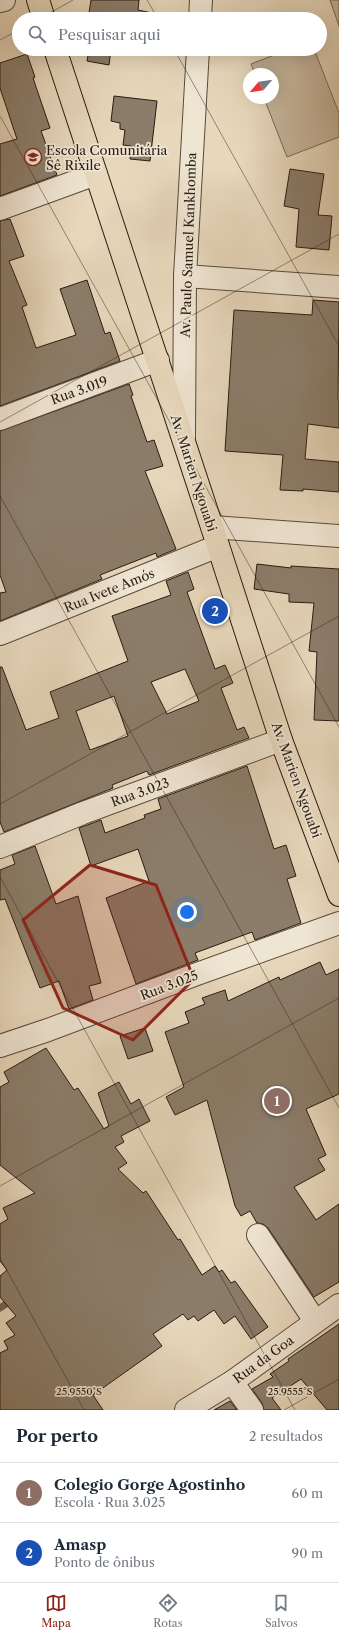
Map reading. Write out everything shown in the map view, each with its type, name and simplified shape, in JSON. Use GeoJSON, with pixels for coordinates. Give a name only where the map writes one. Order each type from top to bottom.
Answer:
{"type":"FeatureCollection","features":[{"type":"Feature","properties":{"kind":"main road"},"geometry":{"type":"LineString","coordinates":[[38,0],[42,12]]}},
{"type":"Feature","properties":{"kind":"main road","name":"Av. Marien Ngouabi"},"geometry":{"type":"LineString","coordinates":[[56,56],[158,360],[281,740],[339,895]]}},
{"type":"Feature","properties":{"kind":"street"},"geometry":{"type":"LineString","coordinates":[[0,1],[4,0]]}},
{"type":"Feature","properties":{"kind":"street"},"geometry":{"type":"LineString","coordinates":[[200,12],[201,0]]}},
{"type":"Feature","properties":{"kind":"street","name":"Av. Paulo Samuel Kankhomba"},"geometry":{"type":"LineString","coordinates":[[184,442],[185,276],[198,56]]}},
{"type":"Feature","properties":{"kind":"street"},"geometry":{"type":"LineString","coordinates":[[0,209],[96,174]]}},
{"type":"Feature","properties":{"kind":"street"},"geometry":{"type":"LineString","coordinates":[[185,276],[339,287]]}},
{"type":"Feature","properties":{"kind":"street","name":"Rua 3.019"},"geometry":{"type":"LineString","coordinates":[[0,419],[158,360]]}},
{"type":"Feature","properties":{"kind":"street"},"geometry":{"type":"LineString","coordinates":[[215,536],[339,536]]}},
{"type":"Feature","properties":{"kind":"street","name":"Rua Ivete Amós"},"geometry":{"type":"LineString","coordinates":[[0,634],[215,536]]}},
{"type":"Feature","properties":{"kind":"street","name":"Rua 3.023"},"geometry":{"type":"LineString","coordinates":[[0,847],[91,811],[281,740]]}},
{"type":"Feature","properties":{"kind":"street","name":"Rua 3.025"},"geometry":{"type":"LineString","coordinates":[[0,1046],[48,1030],[339,923]]}},
{"type":"Feature","properties":{"kind":"street"},"geometry":{"type":"LineString","coordinates":[[258,1235],[315,1321]]}},
{"type":"Feature","properties":{"kind":"street","name":"Rua da Goa"},"geometry":{"type":"LineString","coordinates":[[186,1410],[232,1382],[339,1305]]}},
{"type":"Feature","properties":{"kind":"street"},"geometry":{"type":"LineString","coordinates":[[232,1382],[252,1410]]}},
{"type":"Feature","properties":{"kind":"highlighted area"},"geometry":{"type":"Polygon","coordinates":[[[90,865],[156,885],[194,979],[133,1040],[63,1008],[23,920],[90,865]]]}},
{"type":"Feature","properties":{"kind":"shaded area"},"geometry":{"type":"Polygon","coordinates":[[[330,0],[339,0],[339,26],[330,0]]]}},
{"type":"Feature","properties":{"kind":"shaded area"},"geometry":{"type":"Polygon","coordinates":[[[272,56],[317,56],[339,113],[339,137],[287,157],[266,104],[279,104],[279,68],[253,68],[251,64],[272,56]]]}},
{"type":"Feature","properties":{"kind":"building"},"geometry":{"type":"Polygon","coordinates":[[[91,0],[139,0],[138,10],[147,12],[89,12],[91,0]]]}},
{"type":"Feature","properties":{"kind":"building"},"geometry":{"type":"Polygon","coordinates":[[[21,56],[28,56],[35,77],[33,78],[50,128],[41,131],[57,175],[0,196],[0,144],[17,139],[0,88],[0,63],[21,56]]]}},
{"type":"Feature","properties":{"kind":"building"},"geometry":{"type":"Polygon","coordinates":[[[88,56],[110,56],[109,65],[87,61],[88,56]]]}},
{"type":"Feature","properties":{"kind":"building"},"geometry":{"type":"Polygon","coordinates":[[[114,96],[157,101],[150,161],[130,159],[131,146],[123,145],[125,130],[120,129],[120,123],[111,121],[114,96]]]}},
{"type":"Feature","properties":{"kind":"building"},"geometry":{"type":"Polygon","coordinates":[[[290,169],[324,174],[318,215],[332,216],[329,250],[296,247],[299,209],[284,206],[290,169]]]}},
{"type":"Feature","properties":{"kind":"building"},"geometry":{"type":"Polygon","coordinates":[[[10,219],[24,256],[9,261],[27,305],[22,307],[36,348],[76,335],[60,289],[87,280],[105,334],[110,332],[120,361],[0,406],[0,221],[10,219]]]}},
{"type":"Feature","properties":{"kind":"building"},"geometry":{"type":"Polygon","coordinates":[[[313,300],[339,302],[339,428],[308,424],[305,459],[339,462],[339,492],[303,489],[303,491],[280,490],[283,455],[225,451],[234,310],[312,315],[313,300]]]}},
{"type":"Feature","properties":{"kind":"building"},"geometry":{"type":"Polygon","coordinates":[[[129,384],[133,395],[131,396],[147,442],[154,440],[163,466],[145,471],[176,549],[157,557],[156,553],[100,575],[102,579],[0,621],[0,593],[6,592],[0,575],[0,431],[129,384]]]}},
{"type":"Feature","properties":{"kind":"building"},"geometry":{"type":"Polygon","coordinates":[[[257,564],[291,568],[291,566],[339,569],[339,721],[314,720],[317,652],[309,651],[314,603],[289,602],[289,594],[254,589],[257,564]]]}},
{"type":"Feature","properties":{"kind":"building"},"geometry":{"type":"Polygon","coordinates":[[[188,572],[194,589],[187,592],[215,669],[225,665],[233,683],[221,688],[237,730],[244,727],[249,738],[149,775],[147,771],[112,785],[113,788],[4,832],[0,822],[0,667],[2,667],[26,730],[59,718],[50,692],[128,661],[112,616],[171,595],[166,581],[188,572]],[[185,669],[151,682],[167,714],[199,701],[185,669]],[[114,696],[76,711],[90,750],[128,736],[114,696]]]}},
{"type":"Feature","properties":{"kind":"building"},"geometry":{"type":"Polygon","coordinates":[[[247,766],[274,849],[286,845],[296,876],[287,879],[301,923],[255,940],[252,932],[195,953],[198,960],[136,984],[106,898],[149,881],[138,849],[91,866],[79,828],[101,820],[105,833],[145,818],[144,815],[161,809],[158,799],[247,766]]]}},
{"type":"Feature","properties":{"kind":"building"},"geometry":{"type":"Polygon","coordinates":[[[35,846],[56,904],[78,896],[101,983],[89,986],[93,1000],[69,1009],[59,981],[40,988],[5,899],[0,900],[0,870],[15,864],[12,855],[35,846]]]}},
{"type":"Feature","properties":{"kind":"building"},"geometry":{"type":"Polygon","coordinates":[[[320,962],[326,975],[339,969],[339,1094],[306,1109],[326,1155],[318,1159],[325,1170],[294,1187],[316,1220],[339,1204],[339,1282],[314,1297],[268,1228],[263,1224],[257,1223],[250,1211],[241,1216],[235,1206],[207,1100],[175,1115],[166,1097],[184,1087],[165,1032],[189,1023],[185,1012],[205,1004],[202,998],[225,990],[228,1001],[279,977],[280,980],[320,962]]]}},
{"type":"Feature","properties":{"kind":"building"},"geometry":{"type":"Polygon","coordinates":[[[145,1028],[153,1051],[128,1059],[120,1036],[145,1028]]]}},
{"type":"Feature","properties":{"kind":"building"},"geometry":{"type":"Polygon","coordinates":[[[46,1048],[74,1090],[78,1088],[104,1129],[109,1126],[98,1093],[119,1082],[131,1104],[139,1099],[150,1121],[121,1136],[124,1142],[115,1147],[127,1163],[118,1169],[143,1193],[146,1191],[178,1240],[180,1239],[202,1275],[215,1266],[219,1272],[222,1270],[231,1283],[235,1281],[268,1327],[251,1339],[235,1316],[224,1324],[214,1310],[198,1321],[194,1316],[188,1320],[183,1314],[153,1334],[162,1346],[93,1395],[103,1410],[0,1410],[0,1353],[8,1349],[4,1341],[15,1335],[6,1323],[16,1316],[0,1297],[0,1276],[7,1270],[0,1261],[0,1224],[8,1219],[3,1208],[35,1193],[0,1165],[0,1087],[9,1082],[4,1072],[46,1048]]]}},
{"type":"Feature","properties":{"kind":"building"},"geometry":{"type":"Polygon","coordinates":[[[339,1324],[339,1410],[327,1410],[301,1379],[272,1398],[281,1410],[264,1410],[262,1403],[252,1389],[273,1377],[270,1374],[289,1361],[288,1359],[339,1324]]]}},
{"type":"Feature","properties":{"kind":"building"},"geometry":{"type":"Polygon","coordinates":[[[230,1401],[237,1410],[214,1410],[230,1401]]]}},
{"type":"Feature","properties":{"kind":"waterway"},"geometry":{"type":"LineString","coordinates":[[0,1308],[6,1304]]}},
{"type":"Feature","properties":{"kind":"place","name":"Escola Comunitária Sê Rixile"},"geometry":{"type":"Point","coordinates":[33,157]}},
{"type":"Feature","properties":{"kind":"place","name":"Amasp"},"geometry":{"type":"Point","coordinates":[215,611]}},
{"type":"Feature","properties":{"kind":"place","name":"Colegio Gorge Agostinho"},"geometry":{"type":"Point","coordinates":[277,1101]}}]}
